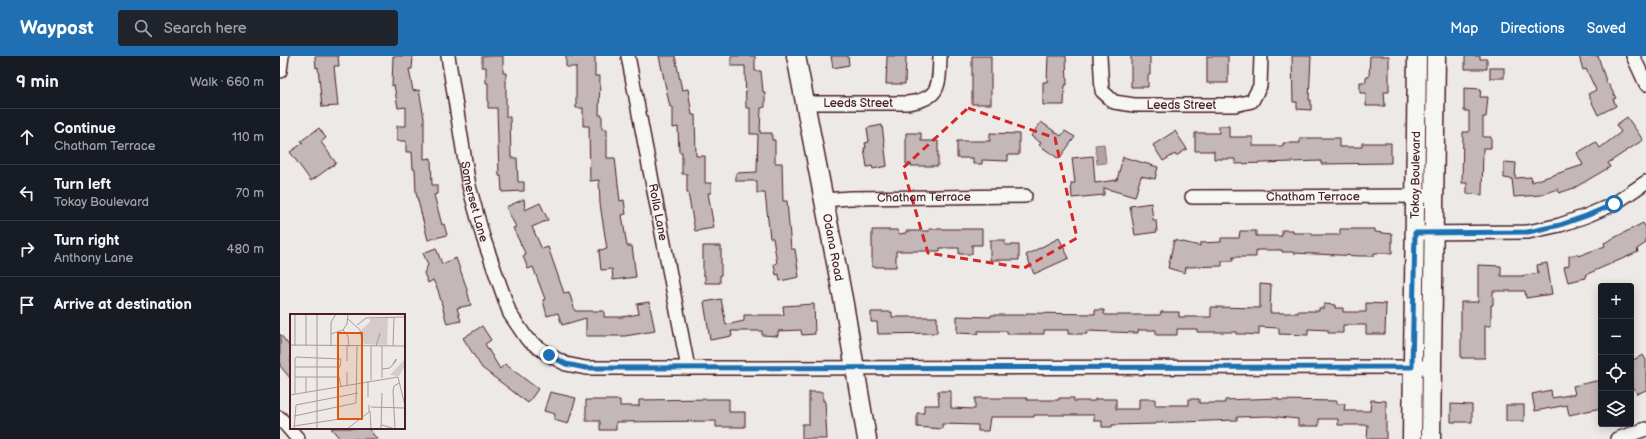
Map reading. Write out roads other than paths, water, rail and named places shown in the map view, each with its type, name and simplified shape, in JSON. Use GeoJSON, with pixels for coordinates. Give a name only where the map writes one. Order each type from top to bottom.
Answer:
{"type":"FeatureCollection","features":[{"type":"Feature","properties":{"kind":"street"},"geometry":{"type":"LineString","coordinates":[[280,71],[282,56]]}},
{"type":"Feature","properties":{"kind":"street","name":"Somerset Lane"},"geometry":{"type":"LineString","coordinates":[[448,56],[469,186],[483,238],[510,314],[527,339],[549,355],[566,364],[586,368],[1432,367]]}},
{"type":"Feature","properties":{"kind":"street","name":"Rolla Lane"},"geometry":{"type":"LineString","coordinates":[[628,56],[688,368]]}},
{"type":"Feature","properties":{"kind":"street","name":"Odana Road"},"geometry":{"type":"LineString","coordinates":[[796,56],[824,200],[867,439]]}},
{"type":"Feature","properties":{"kind":"street","name":"Leeds Street"},"geometry":{"type":"LineString","coordinates":[[805,103],[907,103],[922,101],[933,94],[939,80],[940,56]]}},
{"type":"Feature","properties":{"kind":"street","name":"Leeds Street"},"geometry":{"type":"LineString","coordinates":[[1100,56],[1102,91],[1114,102],[1134,105],[1235,105],[1252,100],[1260,86],[1261,56]]}},
{"type":"Feature","properties":{"kind":"street","name":"Tokay Boulevard"},"geometry":{"type":"LineString","coordinates":[[1412,439],[1417,56]]}},
{"type":"Feature","properties":{"kind":"street","name":"Tokay Boulevard"},"geometry":{"type":"LineString","coordinates":[[1431,439],[1436,56]]}},
{"type":"Feature","properties":{"kind":"street"},"geometry":{"type":"LineString","coordinates":[[1633,56],[1646,84]]}},
{"type":"Feature","properties":{"kind":"street"},"geometry":{"type":"LineString","coordinates":[[1415,233],[1528,232],[1560,225],[1614,204],[1646,182]]}},
{"type":"Feature","properties":{"kind":"street","name":"Chatham Terrace"},"geometry":{"type":"LineString","coordinates":[[824,200],[850,198],[1025,196]]}},
{"type":"Feature","properties":{"kind":"street","name":"Chatham Terrace"},"geometry":{"type":"LineString","coordinates":[[1192,197],[1434,196]]}},
{"type":"Feature","properties":{"kind":"street"},"geometry":{"type":"LineString","coordinates":[[280,418],[298,439]]}},
{"type":"Feature","properties":{"kind":"street"},"geometry":{"type":"LineString","coordinates":[[1617,439],[1646,429]]}}]}
